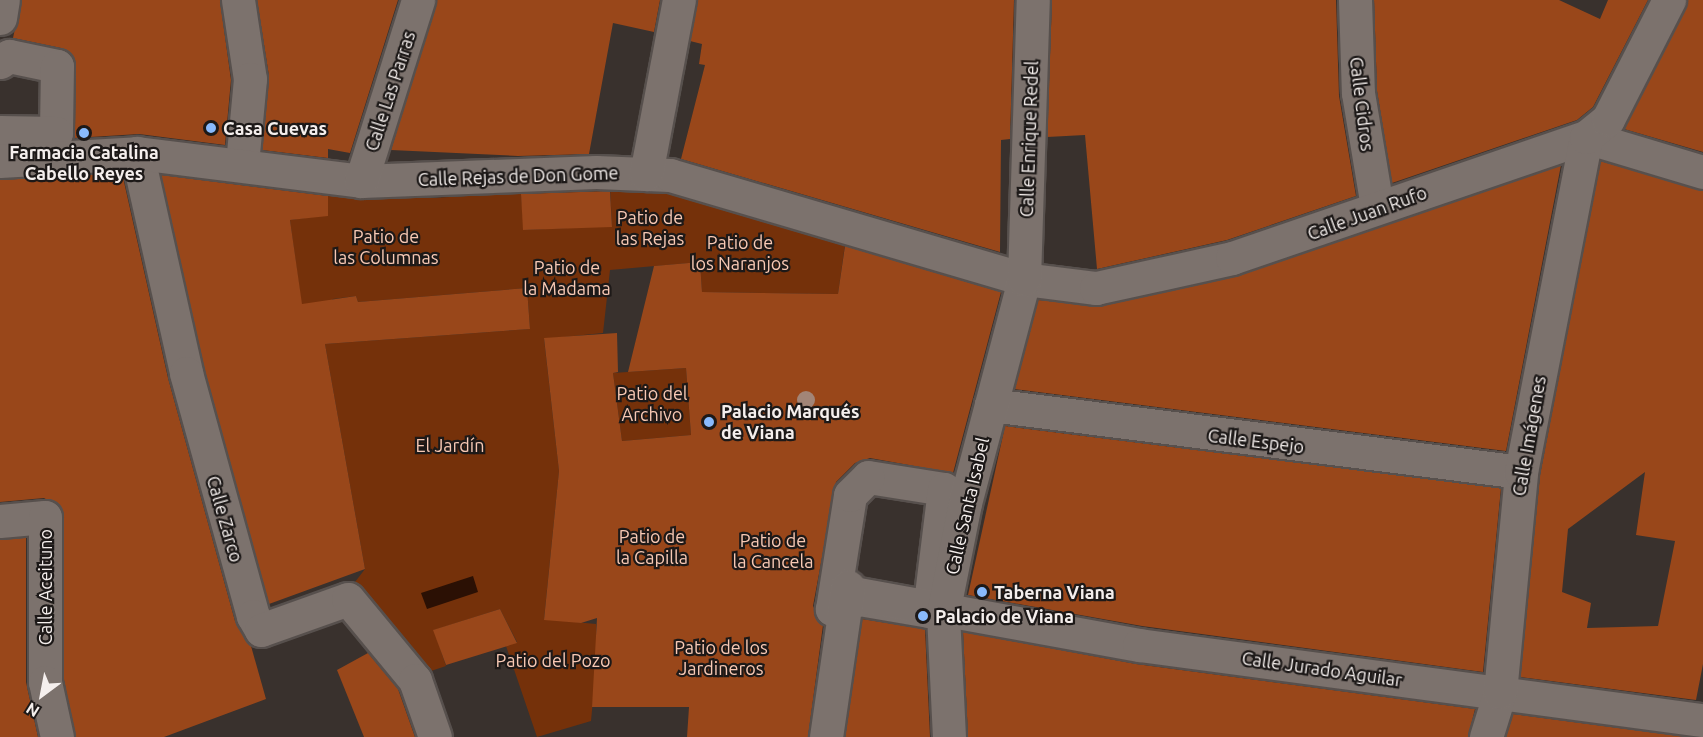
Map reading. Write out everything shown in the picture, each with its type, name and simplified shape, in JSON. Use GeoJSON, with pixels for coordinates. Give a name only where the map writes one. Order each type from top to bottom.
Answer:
{"type":"FeatureCollection","features":[{"type":"Feature","properties":{"kind":"street"},"geometry":{"type":"LineString","coordinates":[[0,18],[3,0]]}},
{"type":"Feature","properties":{"kind":"street"},"geometry":{"type":"LineString","coordinates":[[238,0],[250,79],[242,164]]}},
{"type":"Feature","properties":{"kind":"street","name":"Calle Las Parras"},"geometry":{"type":"LineString","coordinates":[[361,181],[418,0]]}},
{"type":"Feature","properties":{"kind":"street"},"geometry":{"type":"LineString","coordinates":[[646,174],[679,0]]}},
{"type":"Feature","properties":{"kind":"street","name":"Calle Enrique Redel"},"geometry":{"type":"LineString","coordinates":[[1024,279],[1033,0]]}},
{"type":"Feature","properties":{"kind":"street","name":"Calle Cidros"},"geometry":{"type":"LineString","coordinates":[[1355,0],[1358,93],[1377,207]]}},
{"type":"Feature","properties":{"kind":"street"},"geometry":{"type":"LineString","coordinates":[[1586,137],[1608,119],[1668,0]]}},
{"type":"Feature","properties":{"kind":"street"},"geometry":{"type":"LineString","coordinates":[[0,62],[9,56],[57,66],[56,133],[0,132]]}},
{"type":"Feature","properties":{"kind":"street"},"geometry":{"type":"LineString","coordinates":[[1586,137],[1703,172]]}},
{"type":"Feature","properties":{"kind":"street","name":"Calle Juan Rufo"},"geometry":{"type":"LineString","coordinates":[[1024,279],[1096,288],[1137,281],[1253,252],[1377,207],[1586,137]]}},
{"type":"Feature","properties":{"kind":"street","name":"Calle Imágenes"},"geometry":{"type":"LineString","coordinates":[[1486,737],[1500,692],[1512,533],[1521,472],[1586,137]]}},
{"type":"Feature","properties":{"kind":"street","name":"Calle Rejas de Don Gome"},"geometry":{"type":"LineString","coordinates":[[0,161],[137,153],[242,164],[361,181],[646,174],[670,176],[1024,279]]}},
{"type":"Feature","properties":{"kind":"street","name":"Calle Zarco"},"geometry":{"type":"LineString","coordinates":[[137,153],[186,373],[253,616],[261,630],[348,599],[415,680],[435,737]]}},
{"type":"Feature","properties":{"kind":"street","name":"Calle Santa Isabel"},"geometry":{"type":"LineString","coordinates":[[949,737],[936,610],[954,500],[991,405],[1024,279]]}},
{"type":"Feature","properties":{"kind":"street","name":"Calle Espejo"},"geometry":{"type":"LineString","coordinates":[[991,405],[1521,472]]}},
{"type":"Feature","properties":{"kind":"street"},"geometry":{"type":"LineString","coordinates":[[846,597],[832,609],[850,495],[868,477],[944,489],[954,500]]}},
{"type":"Feature","properties":{"kind":"street","name":"Calle Aceituno"},"geometry":{"type":"LineString","coordinates":[[0,521],[45,517],[45,682],[57,737]]}},
{"type":"Feature","properties":{"kind":"street"},"geometry":{"type":"LineString","coordinates":[[826,737],[846,597]]}},
{"type":"Feature","properties":{"kind":"street","name":"Calle Jurado Aguilar"},"geometry":{"type":"LineString","coordinates":[[846,597],[929,611],[936,610],[1701,721]]}},
{"type":"Feature","properties":{"kind":"green space"},"geometry":{"type":"Polygon","coordinates":[[[328,186],[432,198],[521,193],[524,230],[612,226],[610,186],[654,190],[845,244],[838,294],[702,292],[700,262],[610,270],[603,333],[544,339],[559,471],[544,619],[596,624],[596,643],[744,635],[595,679],[591,721],[537,737],[506,646],[517,642],[500,609],[434,630],[446,666],[428,672],[390,633],[355,582],[365,569],[325,344],[530,329],[527,288],[358,302],[356,296],[333,299],[304,323],[290,220],[328,215],[328,186]]]}},
{"type":"Feature","properties":{"kind":"green space","name":"Patio del Archivo"},"geometry":{"type":"Polygon","coordinates":[[[686,368],[691,435],[622,441],[613,373],[686,368]]]}},
{"type":"Feature","properties":{"kind":"shaded area"},"geometry":{"type":"Polygon","coordinates":[[[473,576],[478,592],[427,609],[421,593],[473,576]]]}},
{"type":"Feature","properties":{"kind":"building"},"geometry":{"type":"Polygon","coordinates":[[[21,0],[220,0],[231,80],[225,145],[139,134],[74,138],[74,58],[61,48],[13,38],[21,0]]]}},
{"type":"Feature","properties":{"kind":"building"},"geometry":{"type":"Polygon","coordinates":[[[257,0],[398,0],[350,153],[328,149],[328,158],[262,150],[269,76],[257,0]]]}},
{"type":"Feature","properties":{"kind":"building"},"geometry":{"type":"Polygon","coordinates":[[[436,0],[660,0],[654,32],[613,23],[589,154],[518,156],[391,150],[436,0]]]}},
{"type":"Feature","properties":{"kind":"building"},"geometry":{"type":"Polygon","coordinates":[[[697,0],[1014,0],[1010,139],[1001,140],[1000,252],[681,159],[705,65],[699,64],[702,44],[690,41],[697,0]]]}},
{"type":"Feature","properties":{"kind":"building"},"geometry":{"type":"Polygon","coordinates":[[[1052,0],[1336,0],[1339,96],[1356,196],[1227,240],[1097,269],[1085,135],[1047,137],[1052,0]]]}},
{"type":"Feature","properties":{"kind":"building"},"geometry":{"type":"Polygon","coordinates":[[[1374,0],[1559,0],[1600,19],[1608,0],[1648,0],[1593,107],[1577,120],[1392,183],[1377,91],[1374,0]]]}},
{"type":"Feature","properties":{"kind":"building"},"geometry":{"type":"Polygon","coordinates":[[[1688,0],[1703,0],[1703,152],[1624,129],[1688,0]]]}},
{"type":"Feature","properties":{"kind":"building"},"geometry":{"type":"Polygon","coordinates":[[[1600,161],[1703,190],[1703,664],[1696,700],[1520,677],[1540,475],[1600,161]],[[1645,472],[1568,529],[1562,592],[1591,603],[1587,628],[1658,626],[1675,541],[1636,535],[1645,472]]]}},
{"type":"Feature","properties":{"kind":"building"},"geometry":{"type":"Polygon","coordinates":[[[1561,165],[1506,451],[1014,389],[1038,300],[1100,306],[1236,276],[1561,165]]]}},
{"type":"Feature","properties":{"kind":"building"},"geometry":{"type":"Polygon","coordinates":[[[122,173],[168,378],[235,621],[251,646],[266,699],[164,737],[75,737],[64,680],[61,508],[44,498],[0,502],[0,180],[122,173]]]}},
{"type":"Feature","properties":{"kind":"building"},"geometry":{"type":"Polygon","coordinates":[[[161,175],[328,196],[328,216],[290,220],[302,304],[356,296],[358,302],[527,288],[530,329],[325,344],[365,569],[269,604],[204,368],[161,175]]]}},
{"type":"Feature","properties":{"kind":"building"},"geometry":{"type":"Polygon","coordinates":[[[610,191],[612,227],[523,230],[521,194],[610,191]]]}},
{"type":"Feature","properties":{"kind":"building"},"geometry":{"type":"Polygon","coordinates":[[[845,246],[1001,292],[953,473],[870,458],[855,463],[836,482],[813,606],[823,625],[808,737],[687,737],[689,707],[592,707],[597,618],[581,623],[544,620],[559,471],[544,338],[617,333],[618,372],[613,373],[622,441],[691,435],[686,368],[628,372],[654,266],[700,262],[702,292],[838,294],[845,246]]]}},
{"type":"Feature","properties":{"kind":"building"},"geometry":{"type":"Polygon","coordinates":[[[1005,426],[1501,488],[1483,672],[1142,626],[968,595],[1005,426]]]}},
{"type":"Feature","properties":{"kind":"building"},"geometry":{"type":"Polygon","coordinates":[[[26,537],[26,682],[38,737],[0,737],[0,539],[26,537]]]}},
{"type":"Feature","properties":{"kind":"building"},"geometry":{"type":"Polygon","coordinates":[[[500,609],[517,643],[446,665],[433,630],[500,609]]]}},
{"type":"Feature","properties":{"kind":"building"},"geometry":{"type":"Polygon","coordinates":[[[862,619],[925,629],[930,737],[845,737],[862,619]]]}},
{"type":"Feature","properties":{"kind":"building"},"geometry":{"type":"Polygon","coordinates":[[[963,632],[1136,664],[1475,709],[1468,737],[968,737],[963,632]]]}},
{"type":"Feature","properties":{"kind":"building"},"geometry":{"type":"Polygon","coordinates":[[[368,653],[398,689],[415,737],[364,737],[337,670],[368,653]]]}},
{"type":"Feature","properties":{"kind":"building"},"geometry":{"type":"Polygon","coordinates":[[[1513,714],[1687,737],[1506,737],[1513,714]]]}},
{"type":"Feature","properties":{"kind":"place","name":"Casa Cuevas"},"geometry":{"type":"Point","coordinates":[211,128]}},
{"type":"Feature","properties":{"kind":"place","name":"Farmacia Catalina Cabello Reyes"},"geometry":{"type":"Point","coordinates":[84,133]}},
{"type":"Feature","properties":{"kind":"place","name":"Palacio Marqués de Viana"},"geometry":{"type":"Point","coordinates":[709,422]}},
{"type":"Feature","properties":{"kind":"place","name":"Taberna Viana"},"geometry":{"type":"Point","coordinates":[982,592]}},
{"type":"Feature","properties":{"kind":"place","name":"Palacio de Viana"},"geometry":{"type":"Point","coordinates":[923,616]}},
{"type":"Feature","properties":{"kind":"park label","name":"Patio de las Rejas"},"geometry":{"type":"Point","coordinates":[650,228]}},
{"type":"Feature","properties":{"kind":"park label","name":"Patio de las Columnas"},"geometry":{"type":"Point","coordinates":[386,247]}},
{"type":"Feature","properties":{"kind":"park label","name":"Patio de los Naranjos"},"geometry":{"type":"Point","coordinates":[740,253]}},
{"type":"Feature","properties":{"kind":"park label","name":"Patio de la Madama"},"geometry":{"type":"Point","coordinates":[567,278]}},
{"type":"Feature","properties":{"kind":"park label","name":"El Jardín"},"geometry":{"type":"Point","coordinates":[450,445]}},
{"type":"Feature","properties":{"kind":"park label","name":"Patio de la Capilla"},"geometry":{"type":"Point","coordinates":[652,547]}},
{"type":"Feature","properties":{"kind":"park label","name":"Patio de la Cancela"},"geometry":{"type":"Point","coordinates":[773,551]}},
{"type":"Feature","properties":{"kind":"park label","name":"Patio de los Jardineros"},"geometry":{"type":"Point","coordinates":[721,658]}},
{"type":"Feature","properties":{"kind":"park label","name":"Patio del Pozo"},"geometry":{"type":"Point","coordinates":[553,660]}}]}
